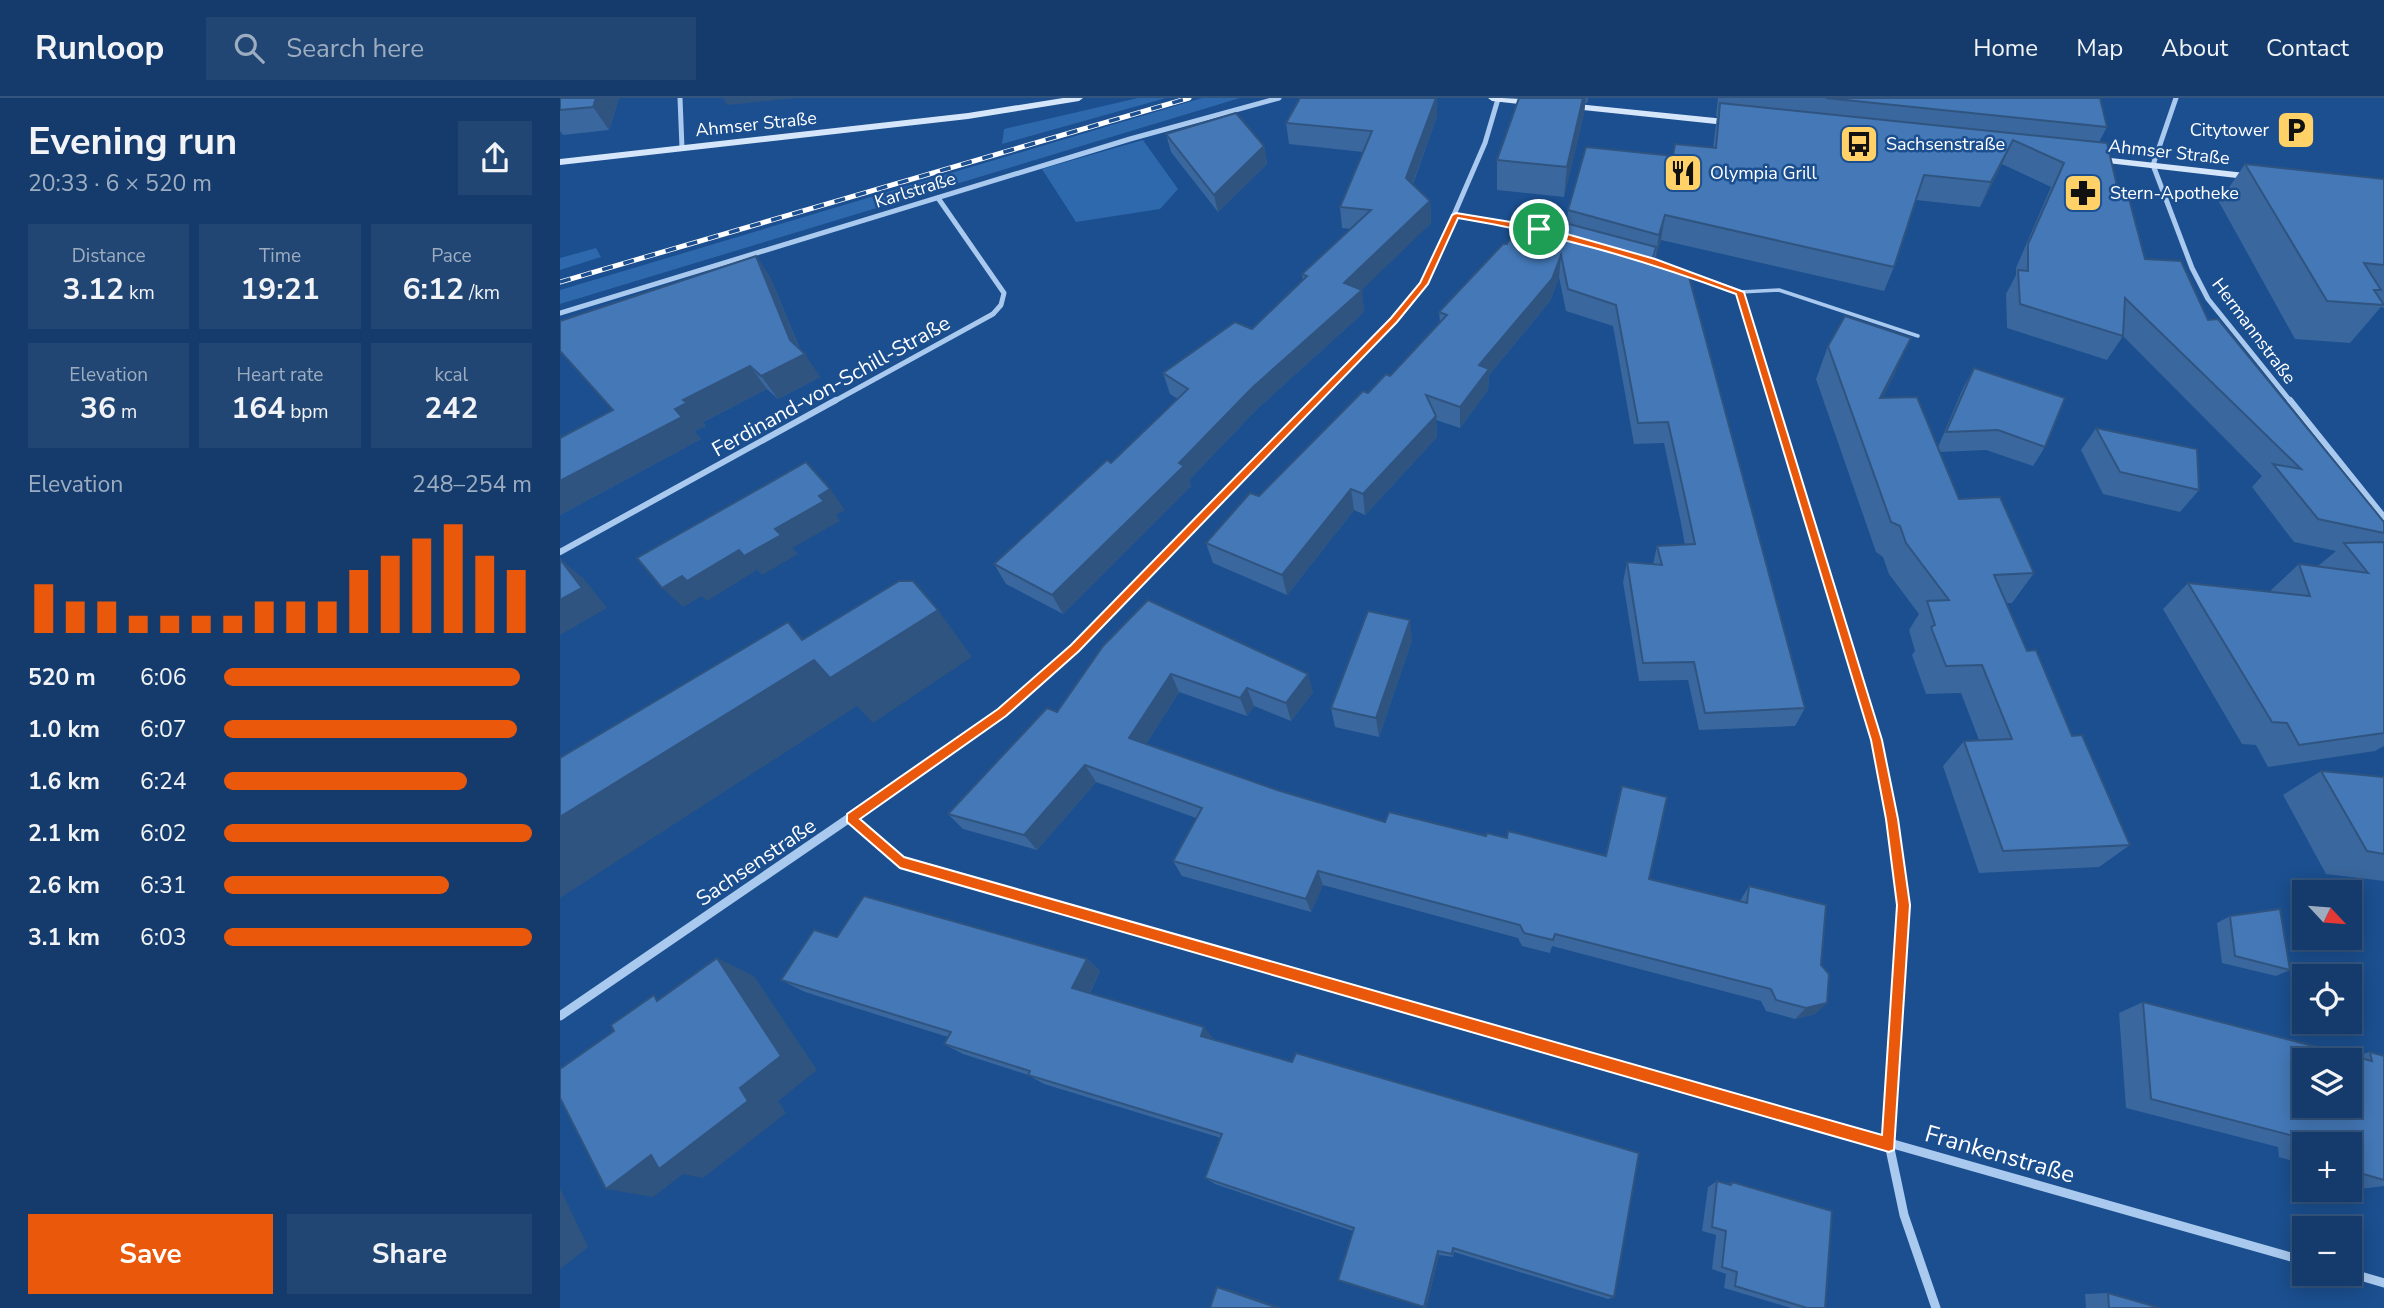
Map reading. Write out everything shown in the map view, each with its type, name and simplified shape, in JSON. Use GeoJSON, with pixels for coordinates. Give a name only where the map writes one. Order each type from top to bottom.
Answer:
{"type":"FeatureCollection","features":[{"type":"Feature","properties":{"kind":"street"},"geometry":{"type":"LineString","coordinates":[[680,98],[681,148]]}},
{"type":"Feature","properties":{"kind":"street","name":"Ahmser Straße"},"geometry":{"type":"LineString","coordinates":[[560,162],[968,116],[1079,98]]}},
{"type":"Feature","properties":{"kind":"street","name":"Karlstraße"},"geometry":{"type":"LineString","coordinates":[[560,313],[1130,139],[1279,98]]}},
{"type":"Feature","properties":{"kind":"street"},"geometry":{"type":"LineString","coordinates":[[1492,98],[1753,125]]}},
{"type":"Feature","properties":{"kind":"street"},"geometry":{"type":"LineString","coordinates":[[2153,165],[2176,98]]}},
{"type":"Feature","properties":{"kind":"street","name":"Sachsenstraße"},"geometry":{"type":"LineString","coordinates":[[560,1016],[1002,713],[1075,648],[1394,320],[1424,284],[1485,143],[1498,99]]}},
{"type":"Feature","properties":{"kind":"street","name":"Ahmser Straße"},"geometry":{"type":"LineString","coordinates":[[2084,158],[2264,178]]}},
{"type":"Feature","properties":{"kind":"street","name":"Hermannstraße"},"geometry":{"type":"LineString","coordinates":[[2153,165],[2192,268],[2208,299],[2384,517]]}},
{"type":"Feature","properties":{"kind":"street","name":"Ferdinand-von-Schill-Straße"},"geometry":{"type":"LineString","coordinates":[[560,552],[993,314],[1001,305],[1004,293],[978,260],[938,198]]}},
{"type":"Feature","properties":{"kind":"street"},"geometry":{"type":"LineString","coordinates":[[1456,215],[1578,239]]}},
{"type":"Feature","properties":{"kind":"street"},"geometry":{"type":"LineString","coordinates":[[1640,257],[1740,292],[1876,740],[1892,819],[1903,905],[1889,1144],[1904,1216],[1936,1308]]}},
{"type":"Feature","properties":{"kind":"street","name":"Frankenstraße"},"geometry":{"type":"LineString","coordinates":[[851,818],[900,862],[2292,1257]]}},
{"type":"Feature","properties":{"kind":"street"},"geometry":{"type":"LineString","coordinates":[[2362,1277],[2384,1283]]}},
{"type":"Feature","properties":{"kind":"lane"},"geometry":{"type":"LineString","coordinates":[[1740,292],[1779,290],[1918,336]]}},
{"type":"Feature","properties":{"kind":"shaded area"},"geometry":{"type":"Polygon","coordinates":[[[1138,98],[1166,98],[1002,144],[1004,129],[1138,98]]]}},
{"type":"Feature","properties":{"kind":"shaded area"},"geometry":{"type":"Polygon","coordinates":[[[1202,98],[1240,98],[560,304],[560,290],[1202,98]]]}},
{"type":"Feature","properties":{"kind":"shaded area"},"geometry":{"type":"Polygon","coordinates":[[[1143,140],[1178,189],[1160,209],[1076,222],[1042,169],[1143,140]]]}},
{"type":"Feature","properties":{"kind":"shaded area"},"geometry":{"type":"Polygon","coordinates":[[[596,248],[601,257],[560,270],[560,258],[596,248]]]}},
{"type":"Feature","properties":{"kind":"building"},"geometry":{"type":"Polygon","coordinates":[[[560,98],[596,98],[593,107],[560,110],[560,98]]]}},
{"type":"Feature","properties":{"kind":"building"},"geometry":{"type":"Polygon","coordinates":[[[1300,98],[1436,98],[1406,178],[1430,201],[1344,283],[1362,290],[1252,388],[1179,463],[1184,466],[1052,595],[994,564],[1107,460],[1111,463],[1188,389],[1163,373],[1235,322],[1252,329],[1307,276],[1302,274],[1371,210],[1340,207],[1372,131],[1286,123],[1300,98]]]}},
{"type":"Feature","properties":{"kind":"building"},"geometry":{"type":"Polygon","coordinates":[[[1519,98],[1583,98],[1567,167],[1497,160],[1519,98]]]}},
{"type":"Feature","properties":{"kind":"building"},"geometry":{"type":"Polygon","coordinates":[[[1826,98],[2100,98],[2107,127],[1826,98]]]}},
{"type":"Feature","properties":{"kind":"building"},"geometry":{"type":"Polygon","coordinates":[[[1720,103],[2107,143],[2118,190],[2127,191],[2145,259],[2181,261],[2208,320],[2218,319],[2384,522],[2384,533],[2318,519],[2273,464],[2301,469],[2125,298],[2123,336],[2020,304],[2018,270],[2028,271],[2028,244],[2064,163],[2013,140],[1991,182],[1924,175],[1894,267],[1665,215],[1659,235],[1568,210],[1586,147],[1673,156],[1675,144],[1716,148],[1720,103]]]}},
{"type":"Feature","properties":{"kind":"building"},"geometry":{"type":"Polygon","coordinates":[[[1236,113],[1264,146],[1214,195],[1166,134],[1236,113]]]}},
{"type":"Feature","properties":{"kind":"building"},"geometry":{"type":"Polygon","coordinates":[[[2245,164],[2384,179],[2384,265],[2364,263],[2381,290],[2374,290],[2384,305],[2327,301],[2245,164]]]}},
{"type":"Feature","properties":{"kind":"building"},"geometry":{"type":"Polygon","coordinates":[[[1565,223],[1656,247],[1651,264],[1689,277],[1805,708],[1705,713],[1694,662],[1643,663],[1627,562],[1662,565],[1657,546],[1695,544],[1668,422],[1638,423],[1616,305],[1568,289],[1561,255],[1552,279],[1479,365],[1489,369],[1460,407],[1426,395],[1436,416],[1363,494],[1351,489],[1282,575],[1206,543],[1250,493],[1259,496],[1363,391],[1368,393],[1386,374],[1390,376],[1447,315],[1439,312],[1503,244],[1507,244],[1509,240],[1560,248],[1565,223]]]}},
{"type":"Feature","properties":{"kind":"building"},"geometry":{"type":"Polygon","coordinates":[[[756,256],[790,340],[805,354],[761,376],[750,366],[683,400],[687,403],[675,409],[682,417],[560,481],[560,438],[613,410],[560,351],[560,321],[756,256]]]}},
{"type":"Feature","properties":{"kind":"building"},"geometry":{"type":"Polygon","coordinates":[[[1845,316],[1911,338],[1880,398],[1917,397],[1959,499],[2000,497],[2034,573],[1994,575],[2027,651],[2036,650],[2072,736],[2082,735],[2130,845],[2003,851],[1964,741],[2012,739],[1982,665],[1946,666],[1931,627],[1935,625],[1927,601],[1949,600],[1906,543],[1900,526],[1891,522],[1828,346],[1845,316]]]}},
{"type":"Feature","properties":{"kind":"building"},"geometry":{"type":"Polygon","coordinates":[[[1974,368],[2065,398],[2045,447],[1998,430],[1946,432],[1974,368]]]}},
{"type":"Feature","properties":{"kind":"building"},"geometry":{"type":"Polygon","coordinates":[[[2096,428],[2197,449],[2199,490],[2120,472],[2096,428]]]}},
{"type":"Feature","properties":{"kind":"building"},"geometry":{"type":"Polygon","coordinates":[[[806,462],[830,489],[819,496],[824,501],[775,529],[781,535],[744,556],[739,550],[687,581],[682,576],[662,588],[637,558],[806,462]]]}},
{"type":"Feature","properties":{"kind":"building"},"geometry":{"type":"Polygon","coordinates":[[[2384,542],[2384,733],[2299,745],[2287,723],[2272,722],[2188,583],[2310,596],[2299,564],[2368,573],[2344,543],[2384,542]]]}},
{"type":"Feature","properties":{"kind":"building"},"geometry":{"type":"Polygon","coordinates":[[[560,559],[582,588],[560,600],[560,559]]]}},
{"type":"Feature","properties":{"kind":"building"},"geometry":{"type":"Polygon","coordinates":[[[899,581],[913,581],[938,610],[830,678],[814,660],[560,817],[560,758],[788,622],[802,640],[899,581]]]}},
{"type":"Feature","properties":{"kind":"building"},"geometry":{"type":"Polygon","coordinates":[[[1148,600],[1308,674],[1286,703],[1247,688],[1240,698],[1171,674],[1129,738],[1277,790],[1385,822],[1389,812],[1486,836],[1487,833],[1507,838],[1508,831],[1606,856],[1622,786],[1667,797],[1649,879],[1747,903],[1749,886],[1826,905],[1821,965],[1829,974],[1827,1003],[1806,1008],[1776,1000],[1771,989],[1555,934],[1553,940],[1524,933],[1520,925],[1318,871],[1306,899],[1173,861],[1202,808],[1085,765],[1024,835],[948,814],[1047,708],[1057,712],[1103,646],[1148,600]]]}},
{"type":"Feature","properties":{"kind":"building"},"geometry":{"type":"Polygon","coordinates":[[[1368,611],[1410,620],[1376,718],[1331,708],[1368,611]]]}},
{"type":"Feature","properties":{"kind":"building"},"geometry":{"type":"Polygon","coordinates":[[[2321,771],[2384,777],[2384,854],[2367,851],[2321,771]]]}},
{"type":"Feature","properties":{"kind":"building"},"geometry":{"type":"Polygon","coordinates":[[[864,896],[1087,959],[1072,988],[1204,1027],[1201,1036],[1292,1062],[1296,1053],[1639,1153],[1614,1297],[1453,1248],[1452,1254],[1438,1251],[1424,1307],[1338,1280],[1354,1228],[1205,1178],[1222,1134],[1028,1075],[1030,1071],[944,1044],[951,1032],[781,980],[814,930],[837,937],[864,896]]]}},
{"type":"Feature","properties":{"kind":"building"},"geometry":{"type":"Polygon","coordinates":[[[2280,909],[2290,970],[2235,956],[2230,916],[2280,909]]]}},
{"type":"Feature","properties":{"kind":"building"},"geometry":{"type":"Polygon","coordinates":[[[717,958],[781,1056],[740,1088],[748,1101],[659,1169],[651,1155],[606,1189],[560,1098],[560,1069],[614,1031],[611,1025],[654,995],[657,1001],[717,958]]]}},
{"type":"Feature","properties":{"kind":"building"},"geometry":{"type":"Polygon","coordinates":[[[2143,1002],[2322,1048],[2292,1048],[2292,1118],[2362,1118],[2362,1058],[2372,1061],[2370,1052],[2384,1056],[2384,1180],[2362,1174],[2362,1132],[2292,1132],[2292,1136],[2151,1099],[2143,1002]]]}},
{"type":"Feature","properties":{"kind":"building"},"geometry":{"type":"Polygon","coordinates":[[[1717,1181],[1731,1185],[1732,1182],[1832,1211],[1825,1308],[1807,1308],[1735,1286],[1737,1272],[1722,1267],[1726,1231],[1712,1227],[1717,1181]]]}},
{"type":"Feature","properties":{"kind":"building"},"geometry":{"type":"Polygon","coordinates":[[[1217,1287],[1278,1308],[1210,1308],[1217,1287]]]}},
{"type":"Feature","properties":{"kind":"building"},"geometry":{"type":"Polygon","coordinates":[[[2108,1293],[2160,1308],[2109,1308],[2108,1293]]]}},
{"type":"Feature","properties":{"kind":"railway"},"geometry":{"type":"LineString","coordinates":[[560,282],[1189,98]]}},
{"type":"Feature","properties":{"kind":"place","name":"Citytower"},"geometry":{"type":"Point","coordinates":[2296,130]}},
{"type":"Feature","properties":{"kind":"place","name":"Sachsenstraße"},"geometry":{"type":"Point","coordinates":[1859,144]}},
{"type":"Feature","properties":{"kind":"place","name":"Olympia Grill"},"geometry":{"type":"Point","coordinates":[1683,173]}},
{"type":"Feature","properties":{"kind":"place","name":"Stern-Apotheke"},"geometry":{"type":"Point","coordinates":[2083,193]}},
{"type":"Feature","properties":{"kind":"route"},"geometry":{"type":"LineString","coordinates":[[1456,215],[1539,229],[1652,261],[1740,292],[1876,740],[1892,819],[1903,905],[1889,1144],[900,862],[851,818],[1002,713],[1075,648],[1394,320],[1424,284],[1456,215]]}}]}
